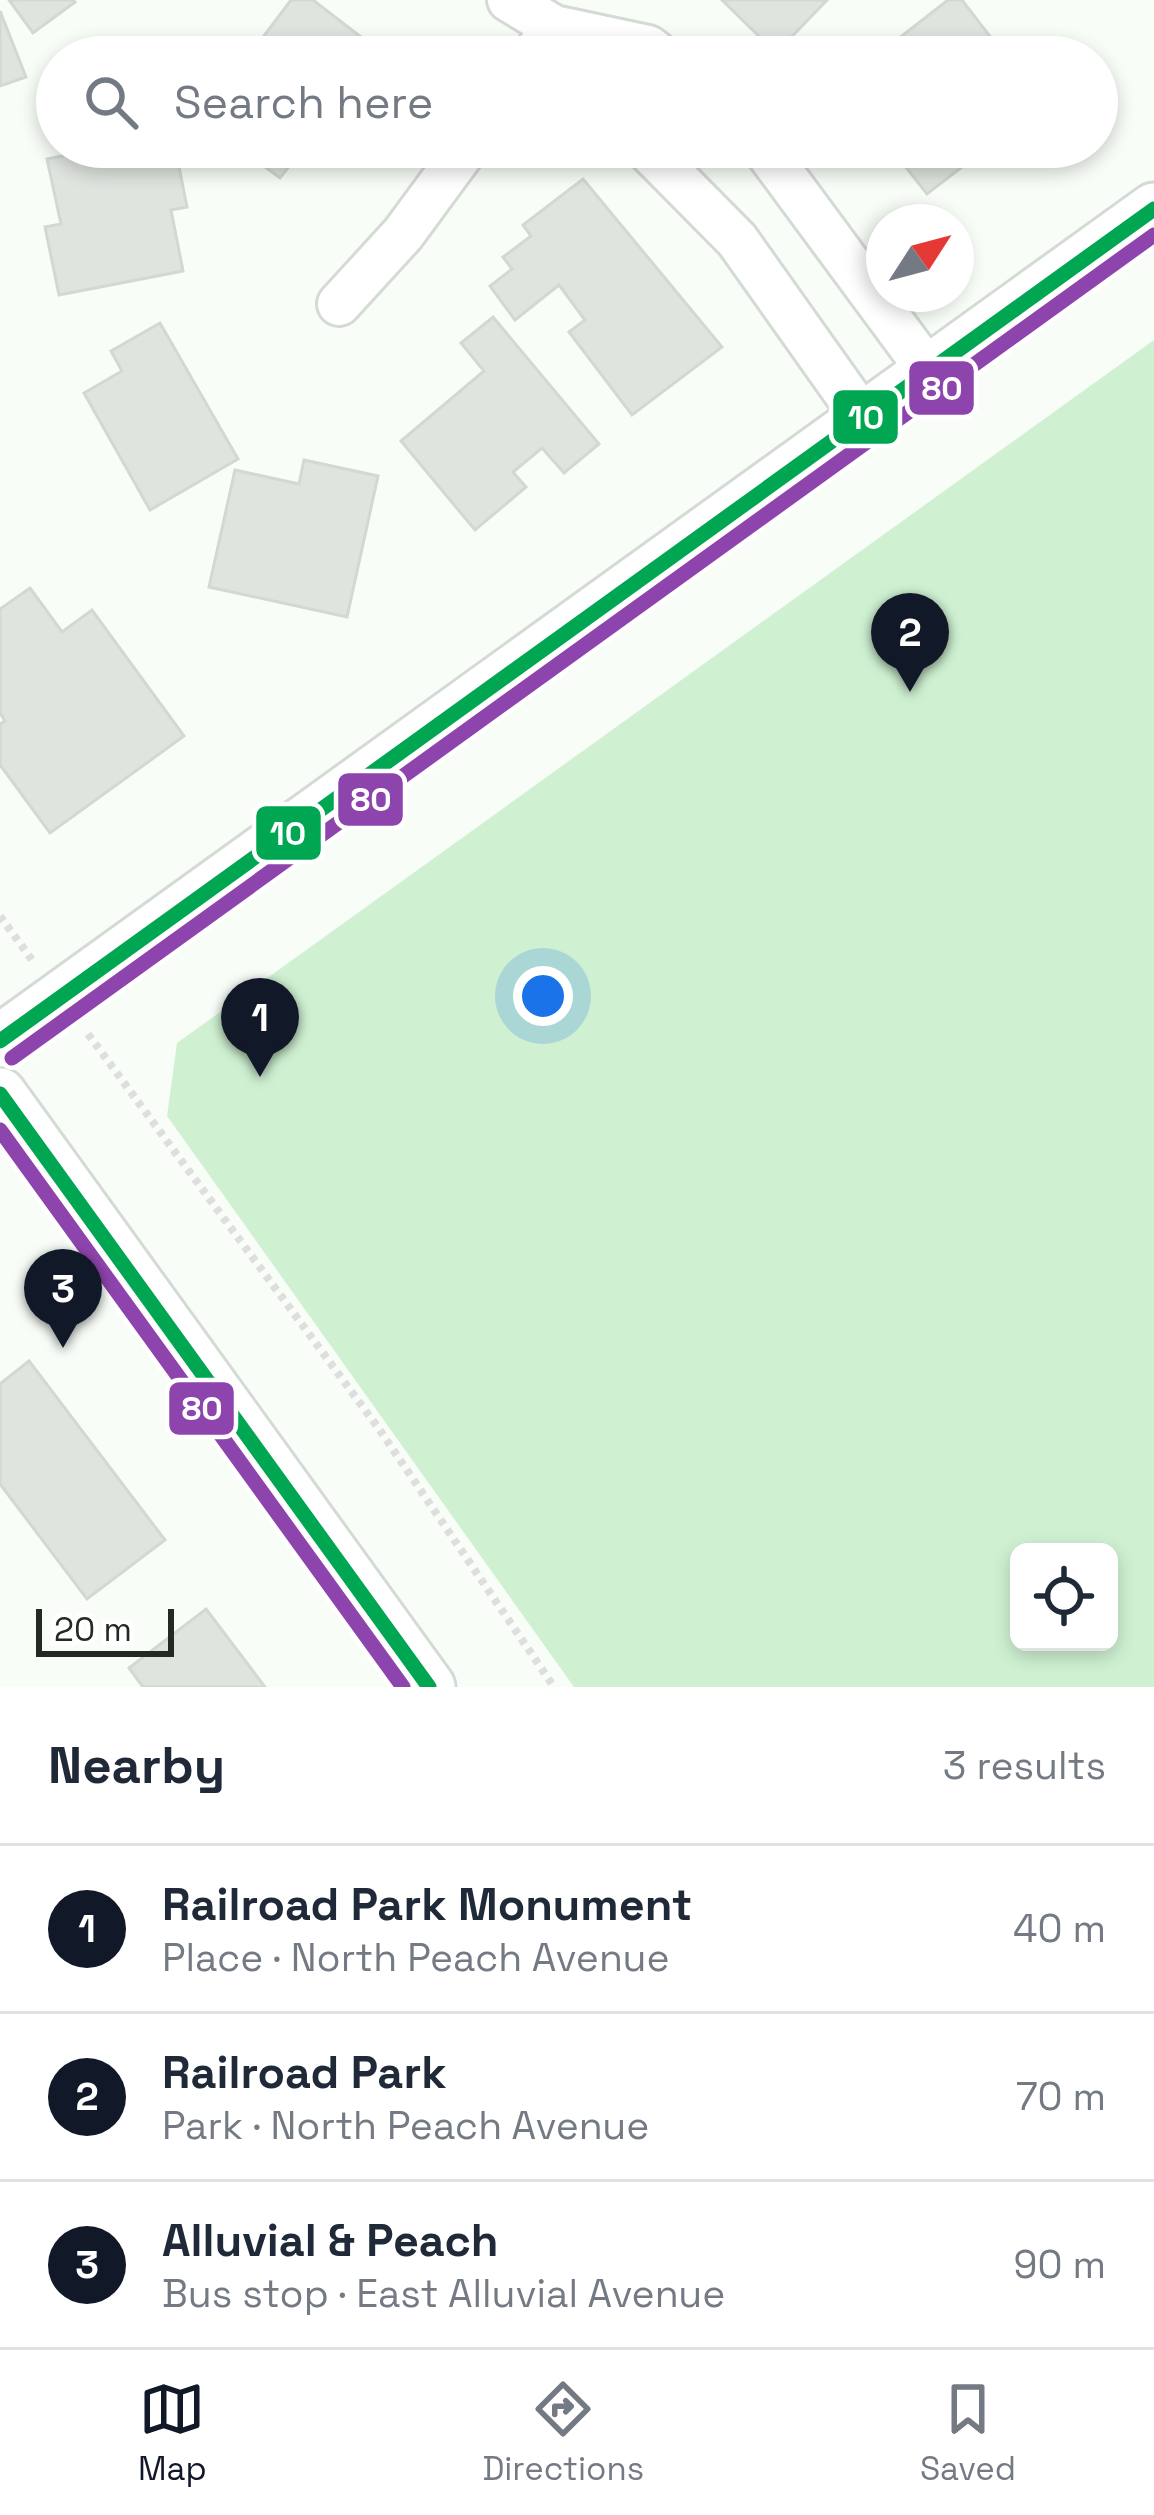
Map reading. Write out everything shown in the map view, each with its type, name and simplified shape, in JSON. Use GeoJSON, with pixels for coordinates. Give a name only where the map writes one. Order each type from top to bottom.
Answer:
{"type":"FeatureCollection","features":[{"type":"Feature","properties":{"kind":"street"},"geometry":{"type":"LineString","coordinates":[[509,0],[543,36]]}},
{"type":"Feature","properties":{"kind":"street"},"geometry":{"type":"LineString","coordinates":[[340,304],[404,234],[452,168]]}},
{"type":"Feature","properties":{"kind":"street"},"geometry":{"type":"LineString","coordinates":[[666,168],[737,240],[864,419]]}},
{"type":"Feature","properties":{"kind":"street"},"geometry":{"type":"LineString","coordinates":[[779,168],[930,373]]}},
{"type":"Feature","properties":{"kind":"street"},"geometry":{"type":"LineString","coordinates":[[0,1041],[1154,209]]}},
{"type":"Feature","properties":{"kind":"street"},"geometry":{"type":"LineString","coordinates":[[0,1094],[429,1687]]}},
{"type":"Feature","properties":{"kind":"path"},"geometry":{"type":"LineString","coordinates":[[121,1080],[353,1393],[554,1687]]}},
{"type":"Feature","properties":{"kind":"green space"},"geometry":{"type":"Polygon","coordinates":[[[1154,340],[1154,1687],[574,1687],[167,1116],[177,1043],[1154,340]]]}},
{"type":"Feature","properties":{"kind":"building"},"geometry":{"type":"Polygon","coordinates":[[[9,0],[73,0],[75,2],[33,33],[9,0]]]}},
{"type":"Feature","properties":{"kind":"building"},"geometry":{"type":"Polygon","coordinates":[[[291,0],[313,0],[360,36],[264,36],[291,0]]]}},
{"type":"Feature","properties":{"kind":"building"},"geometry":{"type":"Polygon","coordinates":[[[722,0],[827,0],[792,36],[759,36],[722,0]]]}},
{"type":"Feature","properties":{"kind":"building"},"geometry":{"type":"Polygon","coordinates":[[[948,0],[962,0],[990,36],[902,36],[948,0]]]}},
{"type":"Feature","properties":{"kind":"building"},"geometry":{"type":"Polygon","coordinates":[[[0,11],[26,77],[0,86],[0,11]]]}},
{"type":"Feature","properties":{"kind":"building"},"geometry":{"type":"Polygon","coordinates":[[[49,168],[179,168],[187,207],[171,210],[183,271],[59,295],[45,227],[61,224],[49,168]]]}},
{"type":"Feature","properties":{"kind":"building"},"geometry":{"type":"Polygon","coordinates":[[[266,168],[288,168],[280,178],[266,168]]]}},
{"type":"Feature","properties":{"kind":"building"},"geometry":{"type":"Polygon","coordinates":[[[907,168],[961,168],[927,194],[907,168]]]}},
{"type":"Feature","properties":{"kind":"building"},"geometry":{"type":"Polygon","coordinates":[[[583,179],[722,347],[632,415],[569,332],[585,320],[559,285],[515,320],[490,286],[512,269],[503,257],[531,236],[523,225],[583,179]]]}},
{"type":"Feature","properties":{"kind":"building"},"geometry":{"type":"Polygon","coordinates":[[[493,317],[599,444],[564,473],[542,448],[513,472],[526,487],[475,530],[401,441],[484,371],[461,343],[493,317]]]}},
{"type":"Feature","properties":{"kind":"building"},"geometry":{"type":"Polygon","coordinates":[[[160,323],[238,459],[150,510],[84,393],[122,371],[111,351],[160,323]]]}},
{"type":"Feature","properties":{"kind":"building"},"geometry":{"type":"Polygon","coordinates":[[[304,460],[378,476],[347,617],[209,587],[235,470],[299,484],[304,460]]]}},
{"type":"Feature","properties":{"kind":"building"},"geometry":{"type":"Polygon","coordinates":[[[30,588],[62,632],[92,610],[184,736],[50,833],[0,765],[0,724],[5,721],[0,713],[0,609],[30,588]]]}},
{"type":"Feature","properties":{"kind":"building"},"geometry":{"type":"Polygon","coordinates":[[[29,1361],[165,1540],[87,1599],[0,1484],[0,1384],[29,1361]]]}},
{"type":"Feature","properties":{"kind":"building"},"geometry":{"type":"Polygon","coordinates":[[[206,1609],[265,1687],[143,1687],[129,1668],[206,1609]]]}},
{"type":"Feature","properties":{"kind":"transit line","name":"10"},"geometry":{"type":"LineString","coordinates":[[0,1041],[1154,209]]}},
{"type":"Feature","properties":{"kind":"transit line","name":"80"},"geometry":{"type":"LineString","coordinates":[[12,1058],[1154,235]]}},
{"type":"Feature","properties":{"kind":"transit line","name":"10"},"geometry":{"type":"LineString","coordinates":[[0,1094],[429,1687]]}},
{"type":"Feature","properties":{"kind":"transit line","name":"80"},"geometry":{"type":"LineString","coordinates":[[0,1130],[403,1687]]}},
{"type":"Feature","properties":{"kind":"place","name":"Railroad Park"},"geometry":{"type":"Point","coordinates":[910,692]}},
{"type":"Feature","properties":{"kind":"place","name":"Railroad Park Monument"},"geometry":{"type":"Point","coordinates":[260,1077]}},
{"type":"Feature","properties":{"kind":"place","name":"Alluvial & Peach"},"geometry":{"type":"Point","coordinates":[63,1348]}}]}
